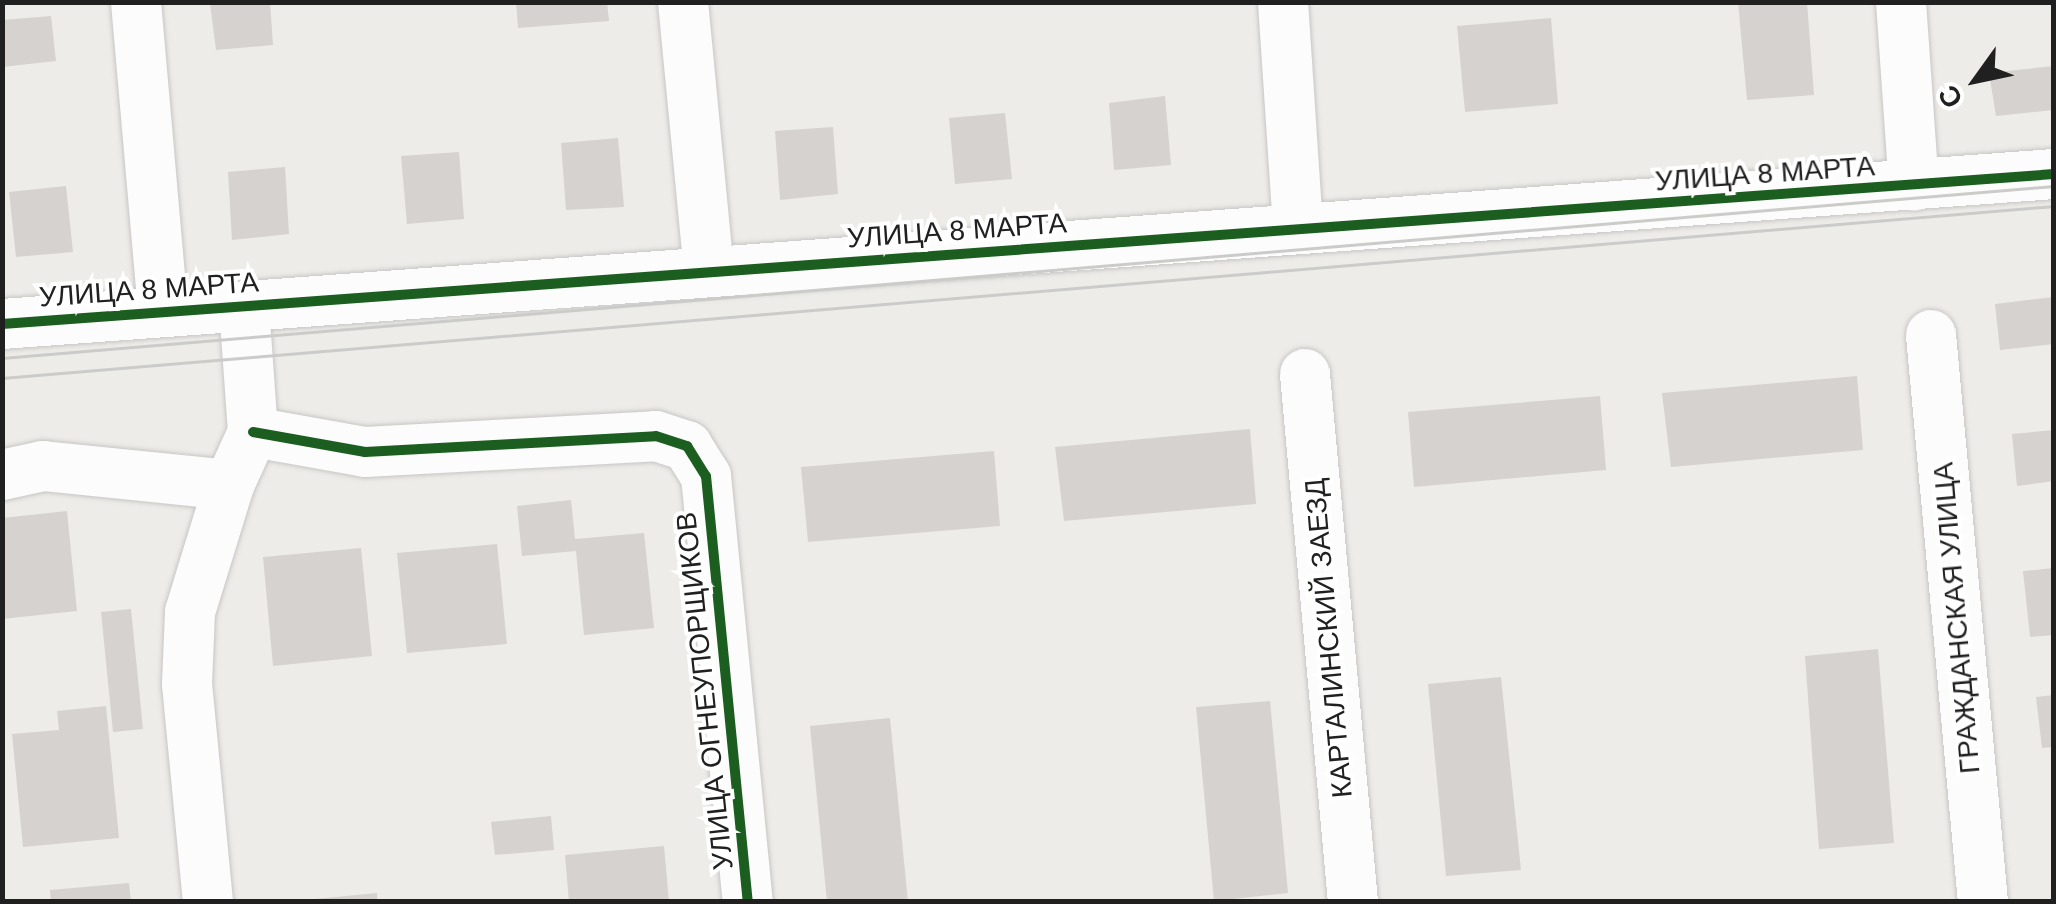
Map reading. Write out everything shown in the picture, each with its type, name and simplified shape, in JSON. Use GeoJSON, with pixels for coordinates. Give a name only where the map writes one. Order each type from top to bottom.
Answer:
{"type":"FeatureCollection","features":[{"type":"Feature","properties":{"kind":"street"},"geometry":{"type":"LineString","coordinates":[[136,2],[163,311]]}},
{"type":"Feature","properties":{"kind":"street"},"geometry":{"type":"LineString","coordinates":[[684,2],[709,270]]}},
{"type":"Feature","properties":{"kind":"street"},"geometry":{"type":"LineString","coordinates":[[1283,2],[1298,230]]}},
{"type":"Feature","properties":{"kind":"street"},"geometry":{"type":"LineString","coordinates":[[1900,2],[1914,186]]}},
{"type":"Feature","properties":{"kind":"street","name":"УЛИЦА 8 МАРТА"},"geometry":{"type":"LineString","coordinates":[[2,324],[2054,174]]}},
{"type":"Feature","properties":{"kind":"street"},"geometry":{"type":"LineString","coordinates":[[208,902],[187,684],[190,612],[229,485],[253,432],[244,306]]}},
{"type":"Feature","properties":{"kind":"street","name":"ГРАЖДАНСКАЯ УЛИЦА"},"geometry":{"type":"LineString","coordinates":[[1931,335],[1982,902]]}},
{"type":"Feature","properties":{"kind":"street","name":"КАРТАЛИНСКИЙ ЗАЕЗД"},"geometry":{"type":"LineString","coordinates":[[1305,374],[1354,902]]}},
{"type":"Feature","properties":{"kind":"street","name":"УЛИЦА ОГНЕУПОРЩИКОВ"},"geometry":{"type":"LineString","coordinates":[[253,432],[365,452],[656,436],[687,446],[706,476],[748,902]]}},
{"type":"Feature","properties":{"kind":"street"},"geometry":{"type":"LineString","coordinates":[[2,475],[43,466],[229,485]]}},
{"type":"Feature","properties":{"kind":"building"},"geometry":{"type":"Polygon","coordinates":[[[270,2],[273,45],[216,50],[210,3],[270,2]]]}},
{"type":"Feature","properties":{"kind":"building"},"geometry":{"type":"Polygon","coordinates":[[[516,2],[607,2],[609,21],[518,28],[516,2]]]}},
{"type":"Feature","properties":{"kind":"building"},"geometry":{"type":"Polygon","coordinates":[[[1738,2],[1807,2],[1814,95],[1747,100],[1738,2]]]}},
{"type":"Feature","properties":{"kind":"building"},"geometry":{"type":"Polygon","coordinates":[[[51,16],[56,61],[2,67],[2,20],[51,16]]]}},
{"type":"Feature","properties":{"kind":"building"},"geometry":{"type":"Polygon","coordinates":[[[1551,18],[1558,104],[1465,112],[1457,26],[1551,18]]]}},
{"type":"Feature","properties":{"kind":"building"},"geometry":{"type":"Polygon","coordinates":[[[2054,66],[2054,110],[1996,116],[1989,73],[2054,66]]]}},
{"type":"Feature","properties":{"kind":"building"},"geometry":{"type":"Polygon","coordinates":[[[1165,96],[1171,165],[1114,170],[1109,103],[1165,96]]]}},
{"type":"Feature","properties":{"kind":"building"},"geometry":{"type":"Polygon","coordinates":[[[1005,113],[1012,179],[955,184],[949,118],[1005,113]]]}},
{"type":"Feature","properties":{"kind":"building"},"geometry":{"type":"Polygon","coordinates":[[[833,127],[838,194],[780,200],[775,131],[833,127]]]}},
{"type":"Feature","properties":{"kind":"building"},"geometry":{"type":"Polygon","coordinates":[[[618,138],[624,207],[566,210],[561,143],[618,138]]]}},
{"type":"Feature","properties":{"kind":"building"},"geometry":{"type":"Polygon","coordinates":[[[459,152],[464,219],[407,224],[401,156],[459,152]]]}},
{"type":"Feature","properties":{"kind":"building"},"geometry":{"type":"Polygon","coordinates":[[[285,167],[289,234],[232,240],[228,172],[285,167]]]}},
{"type":"Feature","properties":{"kind":"building"},"geometry":{"type":"Polygon","coordinates":[[[66,186],[73,252],[16,257],[9,192],[66,186]]]}},
{"type":"Feature","properties":{"kind":"building"},"geometry":{"type":"Polygon","coordinates":[[[2054,297],[2054,344],[2000,350],[1995,304],[2054,297]]]}},
{"type":"Feature","properties":{"kind":"building"},"geometry":{"type":"Polygon","coordinates":[[[1857,376],[1863,450],[1671,467],[1662,393],[1857,376]]]}},
{"type":"Feature","properties":{"kind":"building"},"geometry":{"type":"Polygon","coordinates":[[[1600,396],[1606,470],[1414,487],[1408,412],[1600,396]]]}},
{"type":"Feature","properties":{"kind":"building"},"geometry":{"type":"Polygon","coordinates":[[[1250,429],[1256,504],[1064,521],[1055,447],[1250,429]]]}},
{"type":"Feature","properties":{"kind":"building"},"geometry":{"type":"Polygon","coordinates":[[[2054,430],[2054,481],[2017,486],[2012,434],[2054,430]]]}},
{"type":"Feature","properties":{"kind":"building"},"geometry":{"type":"Polygon","coordinates":[[[994,451],[1000,526],[808,542],[801,467],[994,451]]]}},
{"type":"Feature","properties":{"kind":"building"},"geometry":{"type":"Polygon","coordinates":[[[571,500],[575,539],[644,533],[654,628],[584,635],[576,551],[522,556],[517,506],[571,500]]]}},
{"type":"Feature","properties":{"kind":"building"},"geometry":{"type":"Polygon","coordinates":[[[67,511],[77,611],[2,619],[2,518],[67,511]]]}},
{"type":"Feature","properties":{"kind":"building"},"geometry":{"type":"Polygon","coordinates":[[[497,544],[507,644],[407,653],[397,553],[497,544]]]}},
{"type":"Feature","properties":{"kind":"building"},"geometry":{"type":"Polygon","coordinates":[[[361,548],[372,656],[273,666],[263,557],[361,548]]]}},
{"type":"Feature","properties":{"kind":"building"},"geometry":{"type":"Polygon","coordinates":[[[2054,568],[2054,635],[2030,637],[2023,571],[2054,568]]]}},
{"type":"Feature","properties":{"kind":"building"},"geometry":{"type":"Polygon","coordinates":[[[131,609],[143,729],[113,732],[101,612],[131,609]]]}},
{"type":"Feature","properties":{"kind":"building"},"geometry":{"type":"Polygon","coordinates":[[[1878,649],[1894,843],[1819,849],[1805,656],[1878,649]]]}},
{"type":"Feature","properties":{"kind":"building"},"geometry":{"type":"Polygon","coordinates":[[[1501,677],[1521,870],[1446,876],[1428,684],[1501,677]]]}},
{"type":"Feature","properties":{"kind":"building"},"geometry":{"type":"Polygon","coordinates":[[[2054,695],[2054,747],[2042,748],[2036,697],[2054,695]]]}},
{"type":"Feature","properties":{"kind":"building"},"geometry":{"type":"Polygon","coordinates":[[[1270,701],[1288,893],[1214,901],[1196,707],[1270,701]]]}},
{"type":"Feature","properties":{"kind":"building"},"geometry":{"type":"Polygon","coordinates":[[[106,706],[119,838],[23,847],[12,734],[59,730],[57,711],[106,706]]]}},
{"type":"Feature","properties":{"kind":"building"},"geometry":{"type":"Polygon","coordinates":[[[890,718],[908,902],[827,902],[810,726],[890,718]]]}},
{"type":"Feature","properties":{"kind":"building"},"geometry":{"type":"Polygon","coordinates":[[[551,816],[554,850],[495,855],[491,822],[551,816]]]}},
{"type":"Feature","properties":{"kind":"building"},"geometry":{"type":"Polygon","coordinates":[[[664,846],[669,902],[569,902],[565,855],[664,846]]]}},
{"type":"Feature","properties":{"kind":"building"},"geometry":{"type":"Polygon","coordinates":[[[129,883],[131,902],[51,902],[50,890],[129,883]]]}},
{"type":"Feature","properties":{"kind":"building"},"geometry":{"type":"Polygon","coordinates":[[[377,893],[377,902],[315,902],[315,899],[377,893]]]}},
{"type":"Feature","properties":{"kind":"tram line"},"geometry":{"type":"LineString","coordinates":[[2,358],[2054,186]]}},
{"type":"Feature","properties":{"kind":"tram line"},"geometry":{"type":"LineString","coordinates":[[2,378],[2054,206]]}},
{"type":"Feature","properties":{"kind":"cycle path"},"geometry":{"type":"LineString","coordinates":[[2,324],[2054,174]]}},
{"type":"Feature","properties":{"kind":"cycle path"},"geometry":{"type":"LineString","coordinates":[[253,432],[365,452],[656,436],[687,446],[706,476],[748,902]]}}]}
